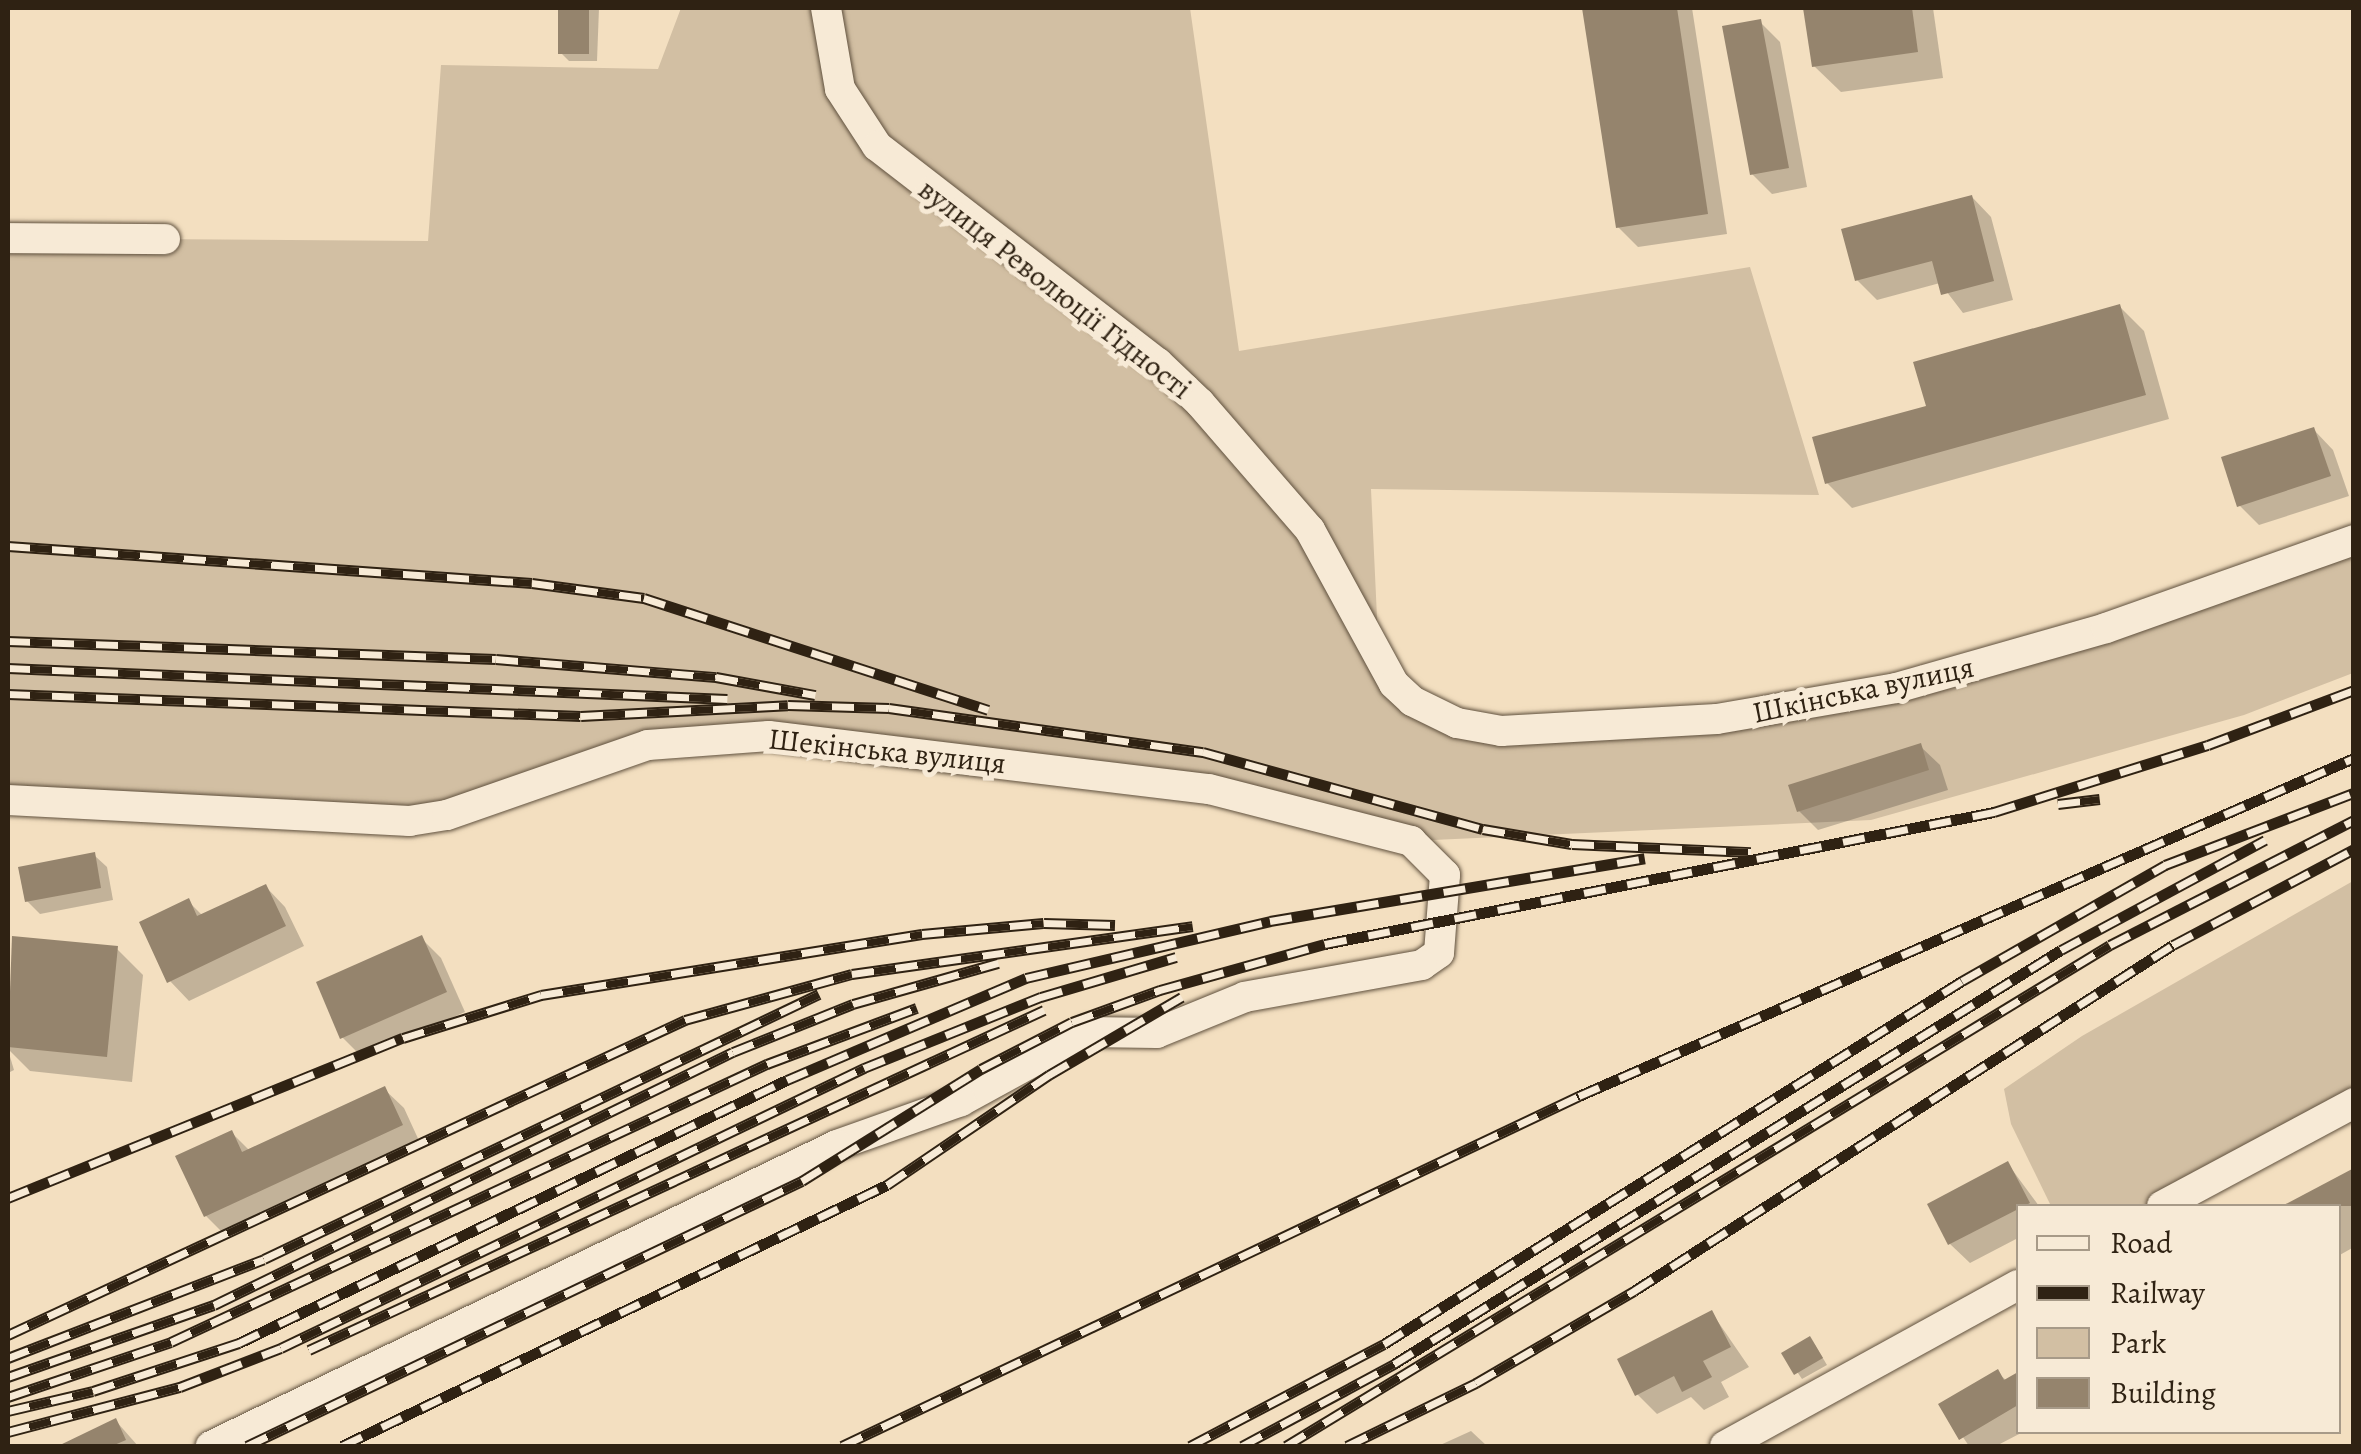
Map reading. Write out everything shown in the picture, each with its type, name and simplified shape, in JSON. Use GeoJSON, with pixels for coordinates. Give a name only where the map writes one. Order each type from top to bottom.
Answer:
{"type":"FeatureCollection","features":[{"type":"Feature","properties":{"kind":"street","name":"вулиця Революції Гідності"},"geometry":{"type":"LineString","coordinates":[[826,8],[840,89],[877,146],[1158,363],[1200,404],[1310,530],[1379,660]]}},
{"type":"Feature","properties":{"kind":"street"},"geometry":{"type":"LineString","coordinates":[[8,238],[165,239]]}},
{"type":"Feature","properties":{"kind":"street","name":"Шкінська вулиця"},"geometry":{"type":"LineString","coordinates":[[1379,660],[1394,684],[1434,714],[1501,731],[1752,716],[1975,666],[2106,628],[2354,540]]}},
{"type":"Feature","properties":{"kind":"street","name":"Шекінська вулиця"},"geometry":{"type":"LineString","coordinates":[[8,800],[409,821],[447,815],[648,744],[769,736],[1209,789],[1411,841],[1445,875],[1438,953],[1422,966],[1245,997],[1157,1033],[1086,1032],[961,1102],[836,1145],[211,1446]]}},
{"type":"Feature","properties":{"kind":"street"},"geometry":{"type":"LineString","coordinates":[[2166,1204],[2354,1103]]}},
{"type":"Feature","properties":{"kind":"street"},"geometry":{"type":"LineString","coordinates":[[1725,1446],[2016,1286]]}},
{"type":"Feature","properties":{"kind":"green space"},"geometry":{"type":"Polygon","coordinates":[[[681,8],[1190,8],[1239,351],[1750,267],[1819,495],[1371,489],[1379,660],[1457,723],[1752,716],[2353,540],[2353,673],[2244,715],[1871,820],[1411,841],[1209,789],[769,736],[648,745],[447,815],[8,800],[8,238],[428,241],[441,65],[658,69],[681,8]]]}},
{"type":"Feature","properties":{"kind":"green space"},"geometry":{"type":"Polygon","coordinates":[[[2353,881],[2353,1103],[2166,1204],[2050,1204],[2011,1124],[2004,1089],[2082,1036],[2353,881]]]}},
{"type":"Feature","properties":{"kind":"building"},"geometry":{"type":"Polygon","coordinates":[[[558,8],[589,8],[589,54],[558,54],[558,8]]]}},
{"type":"Feature","properties":{"kind":"building"},"geometry":{"type":"Polygon","coordinates":[[[1582,8],[1677,8],[1708,214],[1616,228],[1582,8]]]}},
{"type":"Feature","properties":{"kind":"building"},"geometry":{"type":"Polygon","coordinates":[[[1803,8],[1912,8],[1918,52],[1812,67],[1803,8]]]}},
{"type":"Feature","properties":{"kind":"building"},"geometry":{"type":"Polygon","coordinates":[[[1761,19],[1789,168],[1750,175],[1722,26],[1761,19]]]}},
{"type":"Feature","properties":{"kind":"building"},"geometry":{"type":"Polygon","coordinates":[[[1972,195],[1994,281],[1941,295],[1932,261],[1855,281],[1841,229],[1972,195]]]}},
{"type":"Feature","properties":{"kind":"building"},"geometry":{"type":"Polygon","coordinates":[[[2120,304],[2146,395],[1825,484],[1812,437],[1926,406],[1913,362],[2120,304]]]}},
{"type":"Feature","properties":{"kind":"building"},"geometry":{"type":"Polygon","coordinates":[[[2314,427],[2331,476],[2237,507],[2221,457],[2314,427]]]}},
{"type":"Feature","properties":{"kind":"building"},"geometry":{"type":"Polygon","coordinates":[[[1921,743],[1929,770],[1797,812],[1788,785],[1921,743]]]}},
{"type":"Feature","properties":{"kind":"building"},"geometry":{"type":"Polygon","coordinates":[[[95,852],[101,888],[25,902],[18,867],[95,852]]]}},
{"type":"Feature","properties":{"kind":"building"},"geometry":{"type":"Polygon","coordinates":[[[266,884],[286,926],[167,983],[139,922],[189,898],[197,916],[266,884]]]}},
{"type":"Feature","properties":{"kind":"building"},"geometry":{"type":"Polygon","coordinates":[[[422,935],[447,992],[340,1039],[316,982],[422,935]]]}},
{"type":"Feature","properties":{"kind":"building"},"geometry":{"type":"Polygon","coordinates":[[[12,936],[118,946],[107,1057],[8,1047],[12,936]]]}},
{"type":"Feature","properties":{"kind":"building"},"geometry":{"type":"Polygon","coordinates":[[[385,1086],[403,1125],[204,1217],[175,1156],[232,1130],[242,1152],[385,1086]]]}},
{"type":"Feature","properties":{"kind":"building"},"geometry":{"type":"Polygon","coordinates":[[[2008,1161],[2030,1203],[2016,1204],[2016,1210],[1948,1245],[1927,1204],[2008,1161]]]}},
{"type":"Feature","properties":{"kind":"building"},"geometry":{"type":"Polygon","coordinates":[[[2354,1168],[2354,1206],[2286,1204],[2354,1168]]]}},
{"type":"Feature","properties":{"kind":"building"},"geometry":{"type":"Polygon","coordinates":[[[1712,1310],[1731,1347],[1703,1361],[1712,1377],[1682,1392],[1674,1376],[1635,1396],[1617,1359],[1712,1310]]]}},
{"type":"Feature","properties":{"kind":"building"},"geometry":{"type":"Polygon","coordinates":[[[1810,1336],[1823,1358],[1794,1375],[1781,1353],[1810,1336]]]}},
{"type":"Feature","properties":{"kind":"building"},"geometry":{"type":"Polygon","coordinates":[[[1998,1369],[2004,1380],[2016,1373],[2016,1406],[1959,1440],[1938,1404],[1998,1369]]]}},
{"type":"Feature","properties":{"kind":"building"},"geometry":{"type":"Polygon","coordinates":[[[116,1418],[126,1440],[112,1446],[58,1446],[116,1418]]]}},
{"type":"Feature","properties":{"kind":"railway"},"geometry":{"type":"LineString","coordinates":[[8,546],[532,583],[644,598],[988,710]]}},
{"type":"Feature","properties":{"kind":"railway"},"geometry":{"type":"LineString","coordinates":[[8,641],[496,659],[716,677],[815,695]]}},
{"type":"Feature","properties":{"kind":"railway"},"geometry":{"type":"LineString","coordinates":[[8,668],[727,699]]}},
{"type":"Feature","properties":{"kind":"railway"},"geometry":{"type":"LineString","coordinates":[[247,1446],[802,1181],[981,1069],[1072,1022],[1160,990],[1325,944],[1994,812],[2208,745],[2354,690]]}},
{"type":"Feature","properties":{"kind":"railway"},"geometry":{"type":"LineString","coordinates":[[8,694],[581,716],[788,705],[889,708],[1203,752],[1483,829],[1572,844],[1751,852]]}},
{"type":"Feature","properties":{"kind":"railway"},"geometry":{"type":"LineString","coordinates":[[842,1446],[1579,1096],[2354,758]]}},
{"type":"Feature","properties":{"kind":"railway"},"geometry":{"type":"LineString","coordinates":[[1190,1446],[1384,1344],[1962,981],[2165,865],[2354,793]]}},
{"type":"Feature","properties":{"kind":"railway"},"geometry":{"type":"LineString","coordinates":[[2058,804],[2100,799]]}},
{"type":"Feature","properties":{"kind":"railway"},"geometry":{"type":"LineString","coordinates":[[1286,1446],[2110,945],[2354,820]]}},
{"type":"Feature","properties":{"kind":"railway"},"geometry":{"type":"LineString","coordinates":[[1242,1446],[1394,1364],[2061,950],[2265,840]]}},
{"type":"Feature","properties":{"kind":"railway"},"geometry":{"type":"LineString","coordinates":[[1347,1446],[1476,1383],[1634,1291],[2173,945],[2354,849]]}},
{"type":"Feature","properties":{"kind":"railway"},"geometry":{"type":"LineString","coordinates":[[8,1411],[93,1391],[239,1343],[787,1080],[1026,978],[1270,921],[1645,858]]}},
{"type":"Feature","properties":{"kind":"railway"},"geometry":{"type":"LineString","coordinates":[[8,1198],[403,1038],[541,995],[922,934],[1044,923],[1115,925]]}},
{"type":"Feature","properties":{"kind":"railway"},"geometry":{"type":"LineString","coordinates":[[8,1335],[685,1020],[852,974],[1193,926]]}},
{"type":"Feature","properties":{"kind":"railway"},"geometry":{"type":"LineString","coordinates":[[8,1432],[180,1387],[281,1348],[864,1068],[1041,997],[1176,957]]}},
{"type":"Feature","properties":{"kind":"railway"},"geometry":{"type":"LineString","coordinates":[[8,1377],[214,1305],[733,1052],[853,1004],[998,963]]}},
{"type":"Feature","properties":{"kind":"railway"},"geometry":{"type":"LineString","coordinates":[[8,1358],[264,1259],[819,994]]}},
{"type":"Feature","properties":{"kind":"railway"},"geometry":{"type":"LineString","coordinates":[[342,1446],[887,1185],[1049,1075],[1182,997]]}},
{"type":"Feature","properties":{"kind":"railway"},"geometry":{"type":"LineString","coordinates":[[8,1397],[171,1342],[767,1064],[917,1008]]}},
{"type":"Feature","properties":{"kind":"railway"},"geometry":{"type":"LineString","coordinates":[[309,1350],[1044,1010]]}}]}
